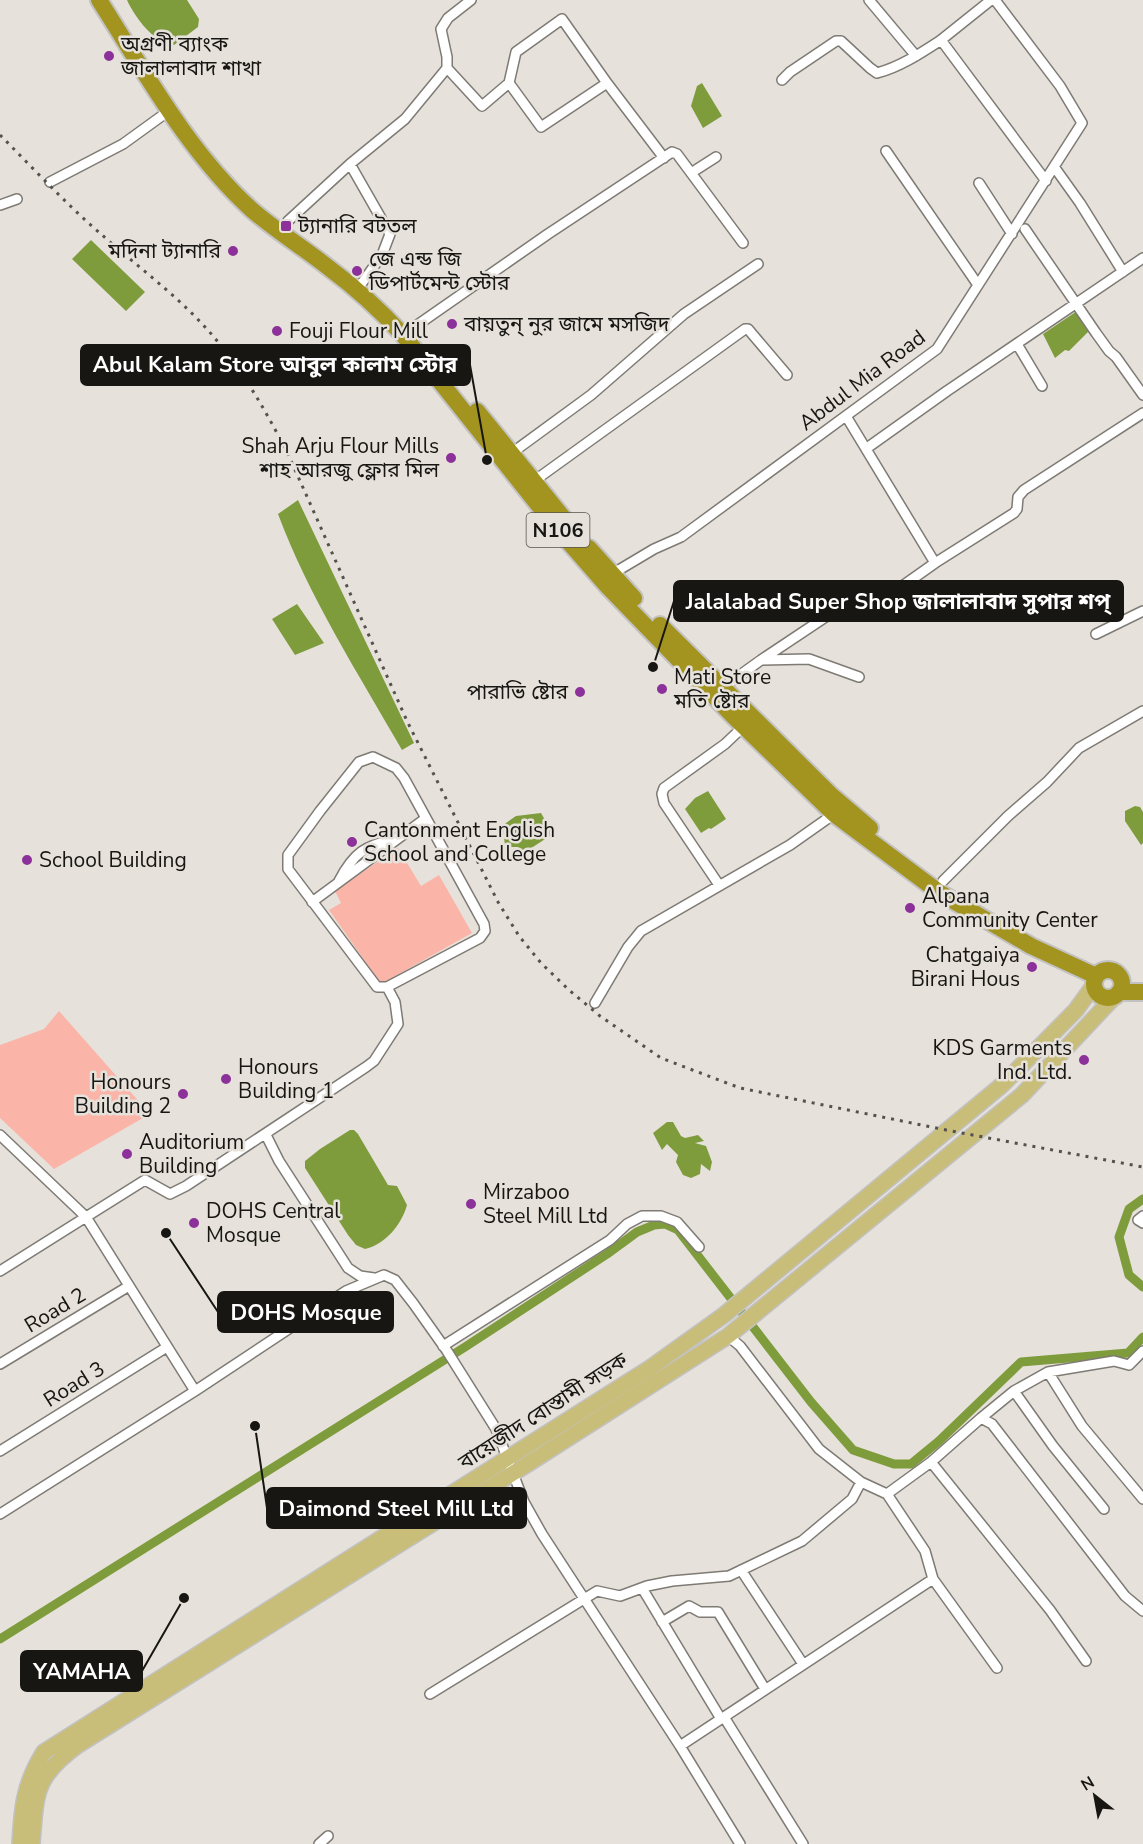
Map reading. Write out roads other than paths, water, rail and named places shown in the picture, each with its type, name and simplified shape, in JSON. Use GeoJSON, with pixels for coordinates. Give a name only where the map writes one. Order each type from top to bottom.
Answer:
{"type":"FeatureCollection","features":[{"type":"Feature","properties":{"kind":"highway","name":"N106"},"geometry":{"type":"LineString","coordinates":[[99,0],[183,130],[227,185],[253,210],[359,287],[406,333],[507,456],[559,531],[607,586],[834,814],[940,893],[1031,946],[1108,983],[1143,992]]}},
{"type":"Feature","properties":{"kind":"highway","name":"N106"},"geometry":{"type":"LineString","coordinates":[[110,0],[199,136],[249,195],[282,229]]}},
{"type":"Feature","properties":{"kind":"highway","name":"N106"},"geometry":{"type":"LineString","coordinates":[[507,456],[534,481],[565,521],[612,574],[722,688],[839,801],[882,838],[943,881],[1108,983],[1143,982]]}},
{"type":"Feature","properties":{"kind":"main road","name":"বায়েজীদ বোস্তামী সড়ক"},"geometry":{"type":"LineString","coordinates":[[20,1844],[22,1803],[34,1768],[44,1752],[650,1368],[724,1315],[1002,1085],[1076,1011],[1108,983]]}},
{"type":"Feature","properties":{"kind":"main road","name":"বায়েজীদ বোস্তামী সড়ক"},"geometry":{"type":"LineString","coordinates":[[32,1844],[35,1805],[42,1780],[56,1761],[88,1738],[512,1474],[731,1333],[1022,1095],[1108,983]]}},
{"type":"Feature","properties":{"kind":"street"},"geometry":{"type":"LineString","coordinates":[[282,229],[350,164],[405,119],[447,68],[441,29],[448,18],[471,0]]}},
{"type":"Feature","properties":{"kind":"street"},"geometry":{"type":"LineString","coordinates":[[869,0],[916,56]]}},
{"type":"Feature","properties":{"kind":"street"},"geometry":{"type":"LineString","coordinates":[[782,80],[790,72],[836,41],[841,41],[877,73],[888,70],[941,40],[993,0]]}},
{"type":"Feature","properties":{"kind":"street","name":"Abdul Mia Road"},"geometry":{"type":"LineString","coordinates":[[612,574],[654,549],[681,537],[938,349],[1082,123],[1060,86],[993,0]]}},
{"type":"Feature","properties":{"kind":"street"},"geometry":{"type":"LineString","coordinates":[[447,68],[482,106],[509,83],[516,52],[562,19],[664,158]]}},
{"type":"Feature","properties":{"kind":"street"},"geometry":{"type":"LineString","coordinates":[[941,40],[1046,181]]}},
{"type":"Feature","properties":{"kind":"street"},"geometry":{"type":"LineString","coordinates":[[509,83],[541,127],[607,83]]}},
{"type":"Feature","properties":{"kind":"street"},"geometry":{"type":"LineString","coordinates":[[50,182],[123,144],[170,110]]}},
{"type":"Feature","properties":{"kind":"street"},"geometry":{"type":"LineString","coordinates":[[886,151],[978,285]]}},
{"type":"Feature","properties":{"kind":"street"},"geometry":{"type":"LineString","coordinates":[[406,333],[548,234],[675,152],[743,243]]}},
{"type":"Feature","properties":{"kind":"street"},"geometry":{"type":"LineString","coordinates":[[691,173],[716,157]]}},
{"type":"Feature","properties":{"kind":"street"},"geometry":{"type":"LineString","coordinates":[[350,164],[390,234],[381,255],[359,287]]}},
{"type":"Feature","properties":{"kind":"street"},"geometry":{"type":"LineString","coordinates":[[1055,168],[1124,272]]}},
{"type":"Feature","properties":{"kind":"street"},"geometry":{"type":"LineString","coordinates":[[979,183],[1012,234]]}},
{"type":"Feature","properties":{"kind":"street"},"geometry":{"type":"LineString","coordinates":[[0,205],[16,199]]}},
{"type":"Feature","properties":{"kind":"street"},"geometry":{"type":"LineString","coordinates":[[1025,229],[1143,395]]}},
{"type":"Feature","properties":{"kind":"street"},"geometry":{"type":"LineString","coordinates":[[867,448],[947,390],[1077,305],[1143,258]]}},
{"type":"Feature","properties":{"kind":"street"},"geometry":{"type":"LineString","coordinates":[[507,456],[591,395],[684,314],[758,264]]}},
{"type":"Feature","properties":{"kind":"street"},"geometry":{"type":"LineString","coordinates":[[534,481],[745,329],[748,329],[787,375]]}},
{"type":"Feature","properties":{"kind":"street"},"geometry":{"type":"LineString","coordinates":[[1017,344],[1042,386]]}},
{"type":"Feature","properties":{"kind":"street"},"geometry":{"type":"LineString","coordinates":[[722,688],[869,588],[883,586],[894,592],[1014,513],[1017,509],[1018,497],[1024,490],[1143,413]]}},
{"type":"Feature","properties":{"kind":"street"},"geometry":{"type":"LineString","coordinates":[[846,416],[935,563]]}},
{"type":"Feature","properties":{"kind":"street"},"geometry":{"type":"LineString","coordinates":[[1096,634],[1143,611]]}},
{"type":"Feature","properties":{"kind":"street"},"geometry":{"type":"LineString","coordinates":[[761,660],[808,659],[860,677]]}},
{"type":"Feature","properties":{"kind":"street"},"geometry":{"type":"LineString","coordinates":[[943,881],[1008,816],[1047,782],[1079,748],[1143,711]]}},
{"type":"Feature","properties":{"kind":"street"},"geometry":{"type":"LineString","coordinates":[[719,885],[664,803],[662,794],[664,788],[725,744],[744,726]]}},
{"type":"Feature","properties":{"kind":"street"},"geometry":{"type":"LineString","coordinates":[[373,757],[396,768],[404,778],[484,924],[485,931],[480,938],[387,987],[377,987],[312,902],[288,869],[288,855],[359,762],[373,757]]}},
{"type":"Feature","properties":{"kind":"street"},"geometry":{"type":"LineString","coordinates":[[595,1003],[628,947],[641,931],[790,845],[834,814]]}},
{"type":"Feature","properties":{"kind":"street"},"geometry":{"type":"LineString","coordinates":[[312,902],[426,818]]}},
{"type":"Feature","properties":{"kind":"street"},"geometry":{"type":"LineString","coordinates":[[0,1271],[145,1180],[170,1194],[186,1186],[266,1135],[374,1061],[398,1024],[395,1002],[387,987]]}},
{"type":"Feature","properties":{"kind":"street"},"geometry":{"type":"LineString","coordinates":[[0,1135],[86,1217],[195,1391]]}},
{"type":"Feature","properties":{"kind":"street"},"geometry":{"type":"LineString","coordinates":[[266,1135],[279,1161],[348,1268],[360,1275],[374,1278]]}},
{"type":"Feature","properties":{"kind":"street"},"geometry":{"type":"LineString","coordinates":[[445,1349],[610,1240],[627,1224],[642,1216],[661,1216],[677,1222],[699,1247]]}},
{"type":"Feature","properties":{"kind":"street"},"geometry":{"type":"LineString","coordinates":[[1143,1216],[1138,1220],[1143,1223]]}},
{"type":"Feature","properties":{"kind":"street"},"geometry":{"type":"LineString","coordinates":[[0,1514],[195,1391],[346,1291],[384,1275],[395,1280],[445,1349],[496,1429],[524,1502],[542,1534],[680,1746],[740,1844]]}},
{"type":"Feature","properties":{"kind":"street","name":"Road 2"},"geometry":{"type":"LineString","coordinates":[[0,1364],[129,1286]]}},
{"type":"Feature","properties":{"kind":"street"},"geometry":{"type":"LineString","coordinates":[[731,1333],[819,1449],[861,1482],[887,1494],[926,1551],[933,1579],[997,1668]]}},
{"type":"Feature","properties":{"kind":"street","name":"Road 3"},"geometry":{"type":"LineString","coordinates":[[0,1451],[167,1347]]}},
{"type":"Feature","properties":{"kind":"street"},"geometry":{"type":"LineString","coordinates":[[887,1494],[931,1462],[1014,1391],[1048,1372],[1114,1361],[1129,1365],[1143,1351]]}},
{"type":"Feature","properties":{"kind":"street"},"geometry":{"type":"LineString","coordinates":[[1048,1372],[1082,1426],[1143,1499]]}},
{"type":"Feature","properties":{"kind":"street"},"geometry":{"type":"LineString","coordinates":[[1014,1391],[1053,1446],[1104,1509]]}},
{"type":"Feature","properties":{"kind":"street"},"geometry":{"type":"LineString","coordinates":[[981,1418],[992,1424],[1125,1596],[1143,1611]]}},
{"type":"Feature","properties":{"kind":"street"},"geometry":{"type":"LineString","coordinates":[[931,1462],[1050,1610],[1086,1661]]}},
{"type":"Feature","properties":{"kind":"street"},"geometry":{"type":"LineString","coordinates":[[430,1694],[597,1591],[620,1596],[672,1581],[729,1576],[802,1541],[852,1498],[861,1482]]}},
{"type":"Feature","properties":{"kind":"street"},"geometry":{"type":"LineString","coordinates":[[741,1570],[803,1664]]}},
{"type":"Feature","properties":{"kind":"street"},"geometry":{"type":"LineString","coordinates":[[680,1746],[933,1579]]}},
{"type":"Feature","properties":{"kind":"street"},"geometry":{"type":"LineString","coordinates":[[642,1588],[803,1844]]}},
{"type":"Feature","properties":{"kind":"street"},"geometry":{"type":"LineString","coordinates":[[662,1622],[688,1606],[700,1612],[718,1612],[765,1689]]}},
{"type":"Feature","properties":{"kind":"street"},"geometry":{"type":"LineString","coordinates":[[319,1844],[328,1836]]}},
{"type":"Feature","properties":{"kind":"waterway"},"geometry":{"type":"LineString","coordinates":[[1143,1199],[1129,1209],[1119,1237],[1129,1275],[1143,1287]]}},
{"type":"Feature","properties":{"kind":"waterway"},"geometry":{"type":"LineString","coordinates":[[0,1639],[465,1347],[637,1232],[654,1225],[665,1224],[678,1230],[811,1402],[853,1450],[894,1464],[911,1464],[939,1441],[1021,1362],[1128,1353],[1143,1337]]}},
{"type":"Feature","properties":{"kind":"railway"},"geometry":{"type":"LineString","coordinates":[[0,135],[62,198],[191,313],[218,342],[247,382],[288,454],[407,721],[498,902],[519,936],[541,963],[569,990],[600,1016],[661,1058],[740,1088],[1143,1167]]}},
{"type":"Feature","properties":{"kind":"place","name":"অগ্রণী ব্যাংক জালালাবাদ শাখা"},"geometry":{"type":"Point","coordinates":[109,56]}},
{"type":"Feature","properties":{"kind":"place","name":"ট্যানারি বটতল"},"geometry":{"type":"Point","coordinates":[286,226]}},
{"type":"Feature","properties":{"kind":"place","name":"মদিনা ট্যানারি"},"geometry":{"type":"Point","coordinates":[233,251]}},
{"type":"Feature","properties":{"kind":"place","name":"জে এন্ড জি ডিপার্টমেন্ট স্টোর"},"geometry":{"type":"Point","coordinates":[357,271]}},
{"type":"Feature","properties":{"kind":"place","name":"বায়তুন্ নুর জামে মসজিদ"},"geometry":{"type":"Point","coordinates":[452,324]}},
{"type":"Feature","properties":{"kind":"place","name":"Fouji Flour Mill"},"geometry":{"type":"Point","coordinates":[277,331]}},
{"type":"Feature","properties":{"kind":"place","name":"Shah Arju Flour Mills শাহ আরজু ফ্লোর মিল"},"geometry":{"type":"Point","coordinates":[451,458]}},
{"type":"Feature","properties":{"kind":"place","name":"Abul Kalam Store আবুল কালাম স্টোর"},"geometry":{"type":"Point","coordinates":[487,460]}},
{"type":"Feature","properties":{"kind":"place","name":"Jalalabad Super Shop জালালাবাদ সুপার শপ্"},"geometry":{"type":"Point","coordinates":[653,667]}},
{"type":"Feature","properties":{"kind":"place","name":"Mati Store মতি ষ্টোর"},"geometry":{"type":"Point","coordinates":[662,689]}},
{"type":"Feature","properties":{"kind":"place","name":"পারাভি ষ্টোর"},"geometry":{"type":"Point","coordinates":[580,692]}},
{"type":"Feature","properties":{"kind":"place","name":"Cantonment English School and College"},"geometry":{"type":"Point","coordinates":[352,842]}},
{"type":"Feature","properties":{"kind":"place","name":"School Building"},"geometry":{"type":"Point","coordinates":[27,860]}},
{"type":"Feature","properties":{"kind":"place","name":"Alpana Community Center"},"geometry":{"type":"Point","coordinates":[910,908]}},
{"type":"Feature","properties":{"kind":"place","name":"Chatgaiya Birani Hous"},"geometry":{"type":"Point","coordinates":[1032,967]}},
{"type":"Feature","properties":{"kind":"place","name":"KDS Garments Ind. Ltd."},"geometry":{"type":"Point","coordinates":[1084,1060]}},
{"type":"Feature","properties":{"kind":"place","name":"Honours Building 1"},"geometry":{"type":"Point","coordinates":[226,1079]}},
{"type":"Feature","properties":{"kind":"place","name":"Honours Building 2"},"geometry":{"type":"Point","coordinates":[183,1094]}},
{"type":"Feature","properties":{"kind":"place","name":"Auditorium Building"},"geometry":{"type":"Point","coordinates":[127,1154]}},
{"type":"Feature","properties":{"kind":"place","name":"Mirzaboo Steel Mill Ltd"},"geometry":{"type":"Point","coordinates":[471,1204]}},
{"type":"Feature","properties":{"kind":"place","name":"DOHS Central Mosque"},"geometry":{"type":"Point","coordinates":[194,1223]}},
{"type":"Feature","properties":{"kind":"place","name":"DOHS Mosque"},"geometry":{"type":"Point","coordinates":[166,1233]}},
{"type":"Feature","properties":{"kind":"place","name":"Daimond Steel Mill Ltd"},"geometry":{"type":"Point","coordinates":[255,1426]}},
{"type":"Feature","properties":{"kind":"place","name":"YAMAHA"},"geometry":{"type":"Point","coordinates":[184,1598]}}]}
